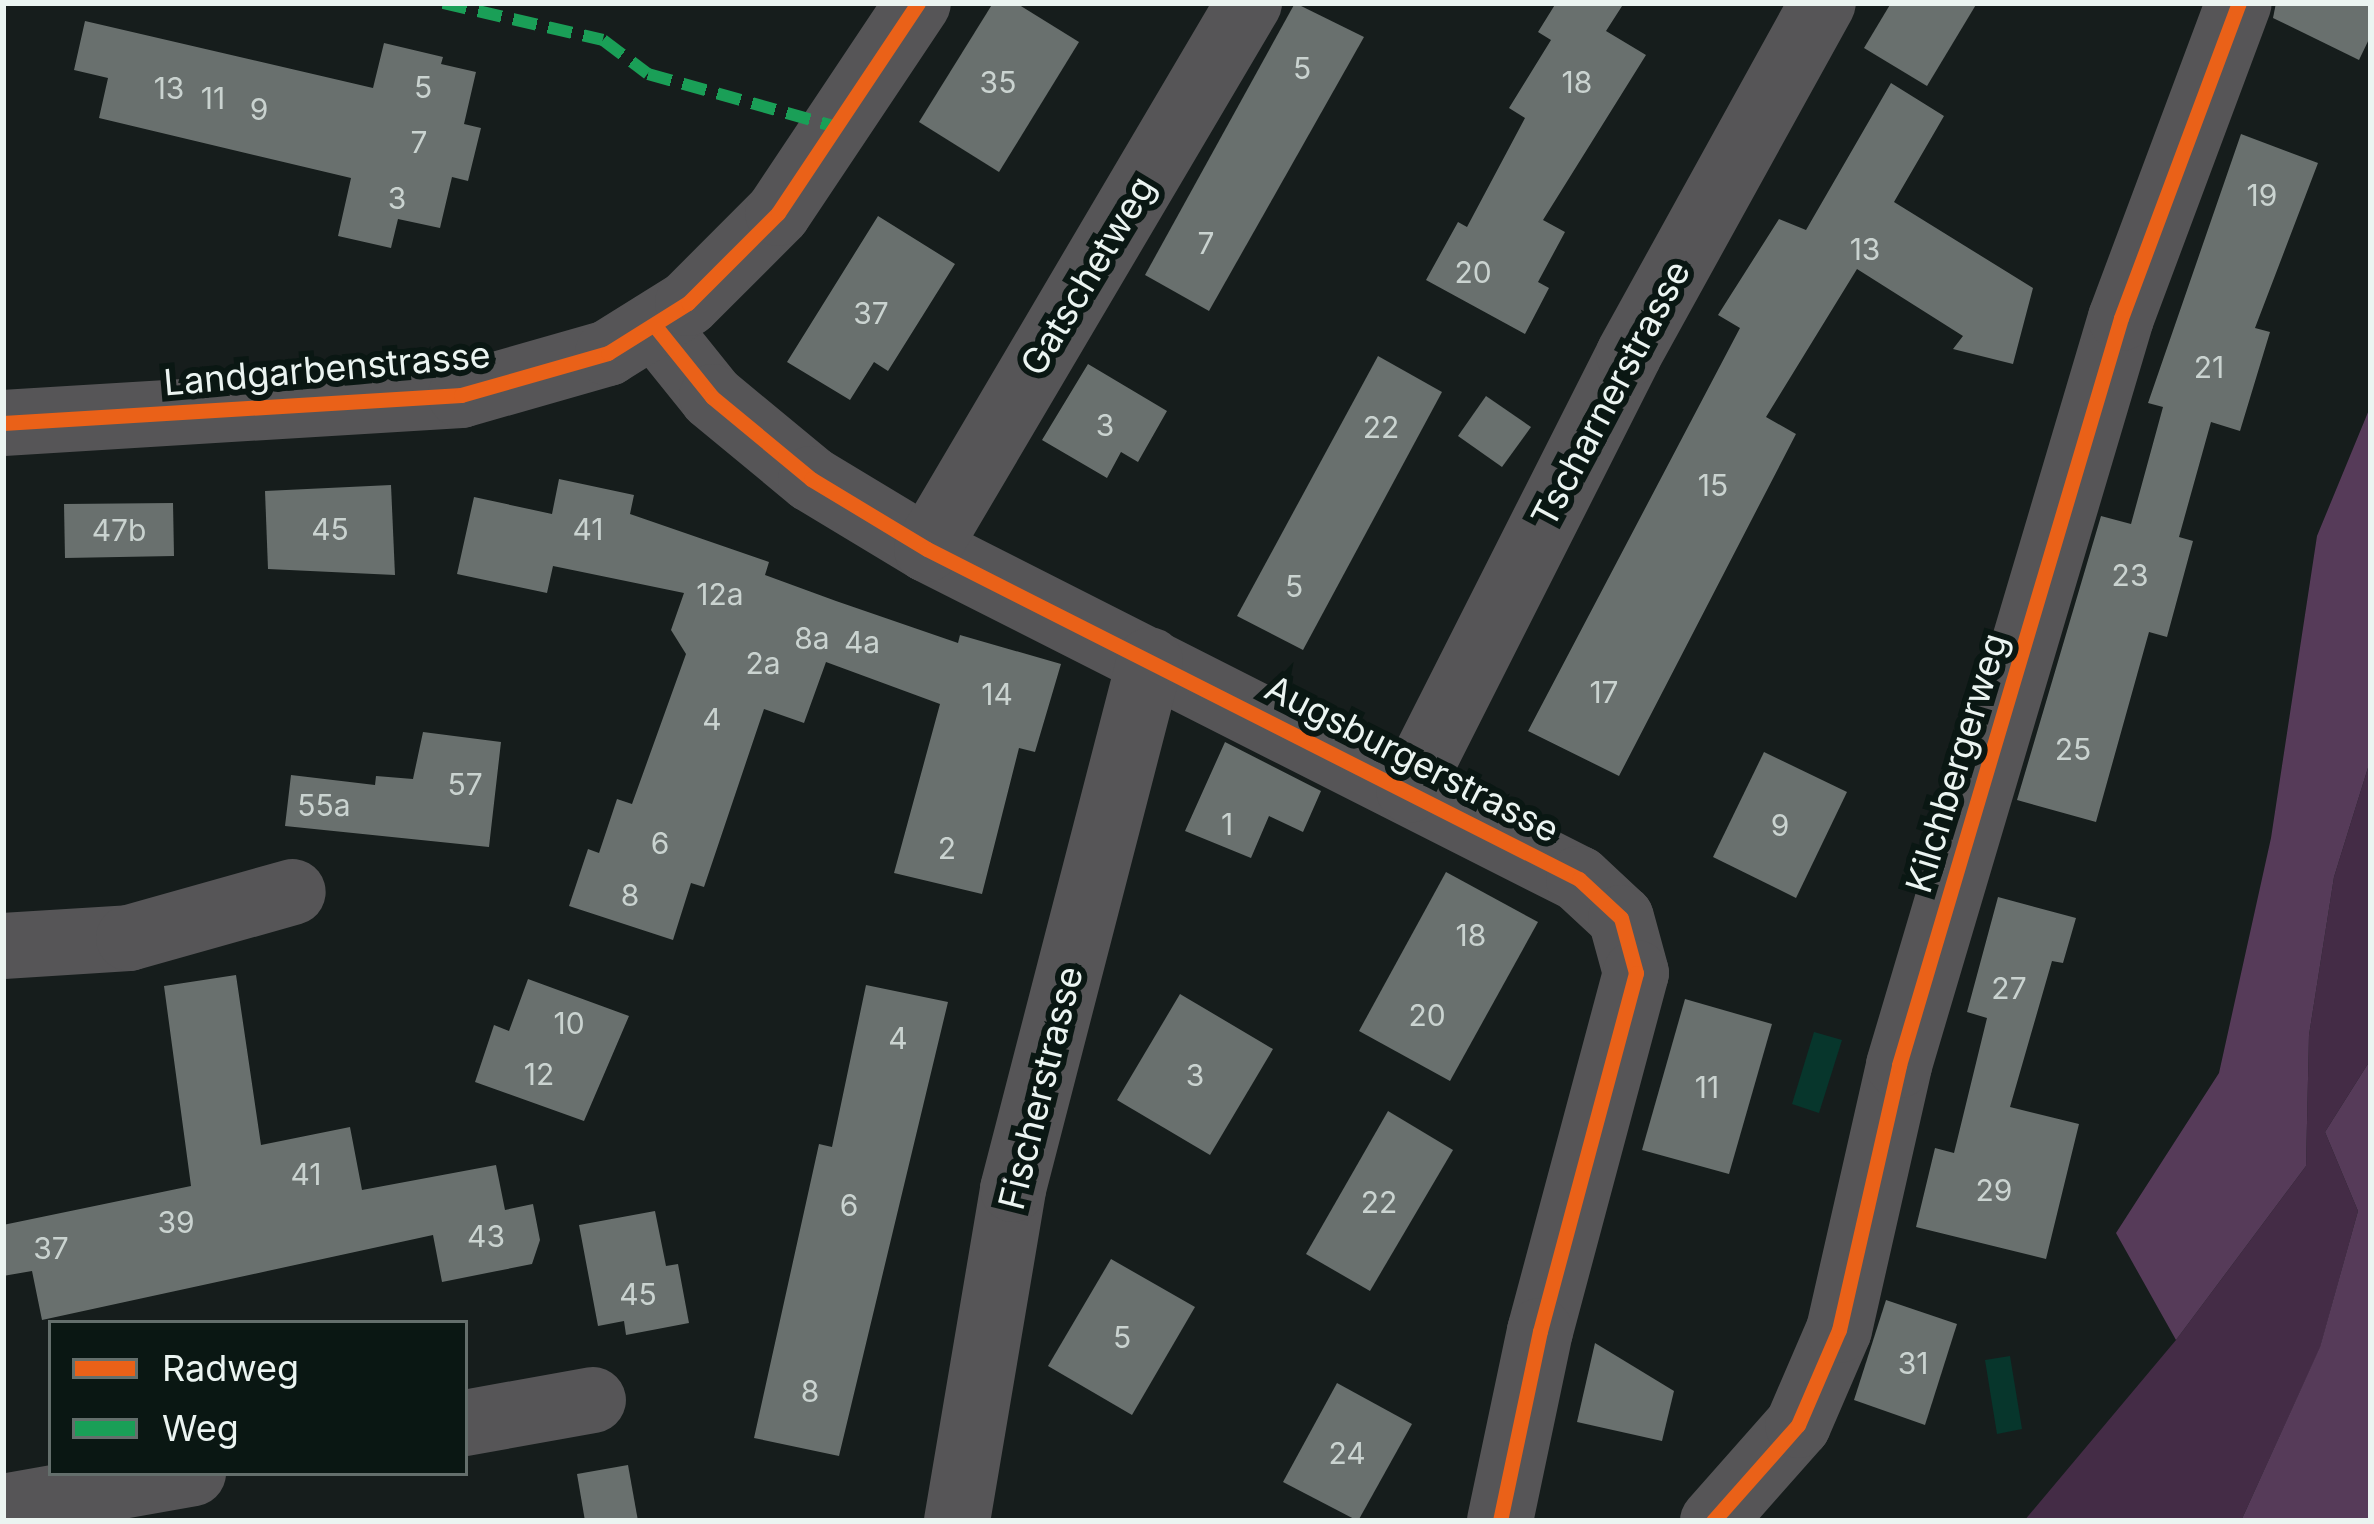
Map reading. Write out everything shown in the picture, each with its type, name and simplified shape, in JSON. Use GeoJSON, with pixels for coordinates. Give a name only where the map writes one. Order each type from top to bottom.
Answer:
{"type":"FeatureCollection","features":[{"type":"Feature","properties":{"kind":"street","name":"Landgarbenstrasse"},"geometry":{"type":"LineString","coordinates":[[3,423],[461,395],[608,353],[655,326],[778,213],[918,3]]}},
{"type":"Feature","properties":{"kind":"street","name":"Gatschetweg"},"geometry":{"type":"LineString","coordinates":[[927,549],[1249,3]]}},
{"type":"Feature","properties":{"kind":"street","name":"Tscharnerstrasse"},"geometry":{"type":"LineString","coordinates":[[1409,790],[1629,354],[1823,3]]}},
{"type":"Feature","properties":{"kind":"street","name":"Kilchbergerweg"},"geometry":{"type":"LineString","coordinates":[[1712,1521],[1798,1425],[1839,1330],[1899,1065],[2121,318],[2240,3]]}},
{"type":"Feature","properties":{"kind":"street","name":"Augsburgerstrasse"},"geometry":{"type":"LineString","coordinates":[[655,326],[712,397],[811,479],[927,549],[1409,790],[1579,878],[1604,897],[1633,944],[1636,973],[1540,1331],[1500,1521]]}},
{"type":"Feature","properties":{"kind":"street","name":"Fischerstrasse"},"geometry":{"type":"LineString","coordinates":[[957,1521],[1013,1189],[1150,660]]}},
{"type":"Feature","properties":{"kind":"street"},"geometry":{"type":"LineString","coordinates":[[3,946],[129,938],[293,892]]}},
{"type":"Feature","properties":{"kind":"street"},"geometry":{"type":"LineString","coordinates":[[468,1422],[593,1400]]}},
{"type":"Feature","properties":{"kind":"street"},"geometry":{"type":"LineString","coordinates":[[3,1507],[176,1491]]}},
{"type":"Feature","properties":{"kind":"shaded area"},"geometry":{"type":"Polygon","coordinates":[[[2371,405],[2371,758],[2334,877],[2309,1035],[2306,1166],[2176,1340],[2116,1233],[2219,1073],[2271,838],[2317,536],[2371,405]]]}},
{"type":"Feature","properties":{"kind":"shaded area"},"geometry":{"type":"Polygon","coordinates":[[[2371,758],[2371,1059],[2325,1132],[2358,1211],[2320,1348],[2241,1521],[2024,1521],[2176,1340],[2306,1166],[2309,1035],[2334,877],[2371,758]]]}},
{"type":"Feature","properties":{"kind":"shaded area"},"geometry":{"type":"Polygon","coordinates":[[[1814,1032],[1842,1040],[1819,1113],[1792,1104],[1814,1032]]]}},
{"type":"Feature","properties":{"kind":"shaded area"},"geometry":{"type":"Polygon","coordinates":[[[2371,1059],[2371,1521],[2241,1521],[2320,1347],[2358,1211],[2325,1132],[2371,1059]]]}},
{"type":"Feature","properties":{"kind":"shaded area"},"geometry":{"type":"Polygon","coordinates":[[[2010,1356],[2022,1429],[1997,1434],[1985,1360],[2010,1356]]]}},
{"type":"Feature","properties":{"kind":"building"},"geometry":{"type":"Polygon","coordinates":[[[993,3],[1016,3],[1079,42],[999,172],[919,122],[993,3]]]}},
{"type":"Feature","properties":{"kind":"building"},"geometry":{"type":"Polygon","coordinates":[[[1295,3],[1364,37],[1209,311],[1145,275],[1295,3]]]}},
{"type":"Feature","properties":{"kind":"building"},"geometry":{"type":"Polygon","coordinates":[[[1556,3],[1624,3],[1606,31],[1646,55],[1543,220],[1565,232],[1538,282],[1549,288],[1525,334],[1426,280],[1458,222],[1467,227],[1525,118],[1509,108],[1551,40],[1538,32],[1556,3]]]}},
{"type":"Feature","properties":{"kind":"building"},"geometry":{"type":"Polygon","coordinates":[[[1891,3],[1977,3],[1927,86],[1864,48],[1891,3]]]}},
{"type":"Feature","properties":{"kind":"building"},"geometry":{"type":"Polygon","coordinates":[[[2276,3],[2371,3],[2371,35],[2359,60],[2273,18],[2276,3]]]}},
{"type":"Feature","properties":{"kind":"building"},"geometry":{"type":"Polygon","coordinates":[[[85,21],[373,88],[384,43],[443,57],[441,64],[476,72],[464,124],[481,128],[468,181],[452,177],[440,228],[398,219],[391,248],[338,236],[351,178],[99,118],[108,78],[74,70],[85,21]]]}},
{"type":"Feature","properties":{"kind":"building"},"geometry":{"type":"Polygon","coordinates":[[[1891,83],[1944,116],[1894,202],[2033,288],[2013,364],[1953,349],[1963,336],[1857,269],[1766,417],[1796,434],[1619,776],[1528,731],[1740,328],[1718,315],[1779,219],[1806,230],[1891,83]]]}},
{"type":"Feature","properties":{"kind":"building"},"geometry":{"type":"Polygon","coordinates":[[[2241,134],[2318,163],[2255,328],[2270,332],[2240,431],[2211,422],[2179,537],[2193,541],[2167,637],[2149,632],[2096,822],[2017,800],[2101,516],[2131,524],[2163,407],[2148,403],[2241,134]]]}},
{"type":"Feature","properties":{"kind":"building"},"geometry":{"type":"Polygon","coordinates":[[[878,216],[955,264],[888,371],[874,362],[850,400],[787,362],[878,216]]]}},
{"type":"Feature","properties":{"kind":"building"},"geometry":{"type":"Polygon","coordinates":[[[1378,356],[1442,392],[1303,650],[1237,616],[1378,356]]]}},
{"type":"Feature","properties":{"kind":"building"},"geometry":{"type":"Polygon","coordinates":[[[1088,364],[1167,411],[1138,462],[1121,452],[1107,478],[1042,440],[1088,364]]]}},
{"type":"Feature","properties":{"kind":"building"},"geometry":{"type":"Polygon","coordinates":[[[1486,396],[1531,427],[1502,467],[1458,436],[1486,396]]]}},
{"type":"Feature","properties":{"kind":"building"},"geometry":{"type":"Polygon","coordinates":[[[559,479],[634,495],[630,514],[769,562],[765,575],[958,643],[960,635],[1061,664],[1035,752],[1019,748],[982,894],[894,873],[940,704],[826,662],[804,723],[764,709],[704,887],[691,883],[673,940],[569,906],[588,849],[599,853],[617,799],[632,804],[686,654],[671,630],[684,593],[553,566],[547,593],[457,574],[474,497],[552,514],[559,479]]]}},
{"type":"Feature","properties":{"kind":"building"},"geometry":{"type":"Polygon","coordinates":[[[391,485],[395,575],[268,569],[265,491],[391,485]]]}},
{"type":"Feature","properties":{"kind":"building"},"geometry":{"type":"Polygon","coordinates":[[[173,503],[174,556],[65,558],[64,504],[173,503]]]}},
{"type":"Feature","properties":{"kind":"building"},"geometry":{"type":"Polygon","coordinates":[[[423,732],[501,742],[489,847],[285,826],[291,775],[375,785],[376,776],[413,779],[423,732]]]}},
{"type":"Feature","properties":{"kind":"building"},"geometry":{"type":"Polygon","coordinates":[[[1225,742],[1321,791],[1303,832],[1269,816],[1251,858],[1185,831],[1225,742]]]}},
{"type":"Feature","properties":{"kind":"building"},"geometry":{"type":"Polygon","coordinates":[[[1764,752],[1847,792],[1796,898],[1713,857],[1764,752]]]}},
{"type":"Feature","properties":{"kind":"building"},"geometry":{"type":"Polygon","coordinates":[[[1446,872],[1538,922],[1450,1081],[1359,1031],[1446,872]]]}},
{"type":"Feature","properties":{"kind":"building"},"geometry":{"type":"Polygon","coordinates":[[[1998,897],[2076,918],[2063,963],[2052,961],[2010,1107],[2079,1124],[2046,1259],[1916,1227],[1935,1148],[1954,1153],[1987,1018],[1967,1012],[1998,897]]]}},
{"type":"Feature","properties":{"kind":"building"},"geometry":{"type":"Polygon","coordinates":[[[236,975],[261,1145],[350,1127],[362,1190],[496,1165],[505,1210],[533,1204],[540,1240],[532,1264],[442,1282],[433,1235],[42,1320],[32,1271],[3,1276],[3,1225],[191,1186],[164,986],[236,975]]]}},
{"type":"Feature","properties":{"kind":"building"},"geometry":{"type":"Polygon","coordinates":[[[528,979],[629,1016],[584,1121],[475,1082],[494,1025],[509,1031],[528,979]]]}},
{"type":"Feature","properties":{"kind":"building"},"geometry":{"type":"Polygon","coordinates":[[[866,985],[948,1002],[839,1456],[754,1438],[819,1144],[832,1147],[866,985]]]}},
{"type":"Feature","properties":{"kind":"building"},"geometry":{"type":"Polygon","coordinates":[[[1180,994],[1273,1049],[1210,1155],[1117,1100],[1180,994]]]}},
{"type":"Feature","properties":{"kind":"building"},"geometry":{"type":"Polygon","coordinates":[[[1685,999],[1772,1024],[1729,1174],[1642,1150],[1685,999]]]}},
{"type":"Feature","properties":{"kind":"building"},"geometry":{"type":"Polygon","coordinates":[[[1388,1111],[1453,1150],[1370,1291],[1306,1254],[1388,1111]]]}},
{"type":"Feature","properties":{"kind":"building"},"geometry":{"type":"Polygon","coordinates":[[[655,1211],[666,1266],[678,1264],[689,1323],[626,1335],[624,1321],[598,1326],[579,1225],[655,1211]]]}},
{"type":"Feature","properties":{"kind":"building"},"geometry":{"type":"Polygon","coordinates":[[[1111,1259],[1195,1307],[1132,1415],[1048,1366],[1111,1259]]]}},
{"type":"Feature","properties":{"kind":"building"},"geometry":{"type":"Polygon","coordinates":[[[1886,1300],[1957,1324],[1925,1425],[1854,1400],[1886,1300]]]}},
{"type":"Feature","properties":{"kind":"building"},"geometry":{"type":"Polygon","coordinates":[[[1595,1343],[1674,1391],[1662,1441],[1577,1422],[1595,1343]]]}},
{"type":"Feature","properties":{"kind":"building"},"geometry":{"type":"Polygon","coordinates":[[[1337,1383],[1412,1424],[1358,1521],[1283,1482],[1337,1383]]]}},
{"type":"Feature","properties":{"kind":"building"},"geometry":{"type":"Polygon","coordinates":[[[628,1465],[638,1521],[585,1521],[577,1474],[628,1465]]]}},
{"type":"Feature","properties":{"kind":"marked path"},"geometry":{"type":"LineString","coordinates":[[443,3],[603,40],[648,74],[840,128]]}},
{"type":"Feature","properties":{"kind":"cycle path"},"geometry":{"type":"LineString","coordinates":[[3,423],[461,395],[608,353],[688,303],[778,213],[918,3]]}},
{"type":"Feature","properties":{"kind":"cycle path"},"geometry":{"type":"LineString","coordinates":[[1713,1521],[1798,1425],[1839,1330],[1899,1065],[2121,318],[2239,3]]}},
{"type":"Feature","properties":{"kind":"cycle path"},"geometry":{"type":"LineString","coordinates":[[655,326],[712,397],[811,479],[927,549],[1579,879],[1621,918],[1636,973],[1540,1331],[1500,1521]]}}]}
